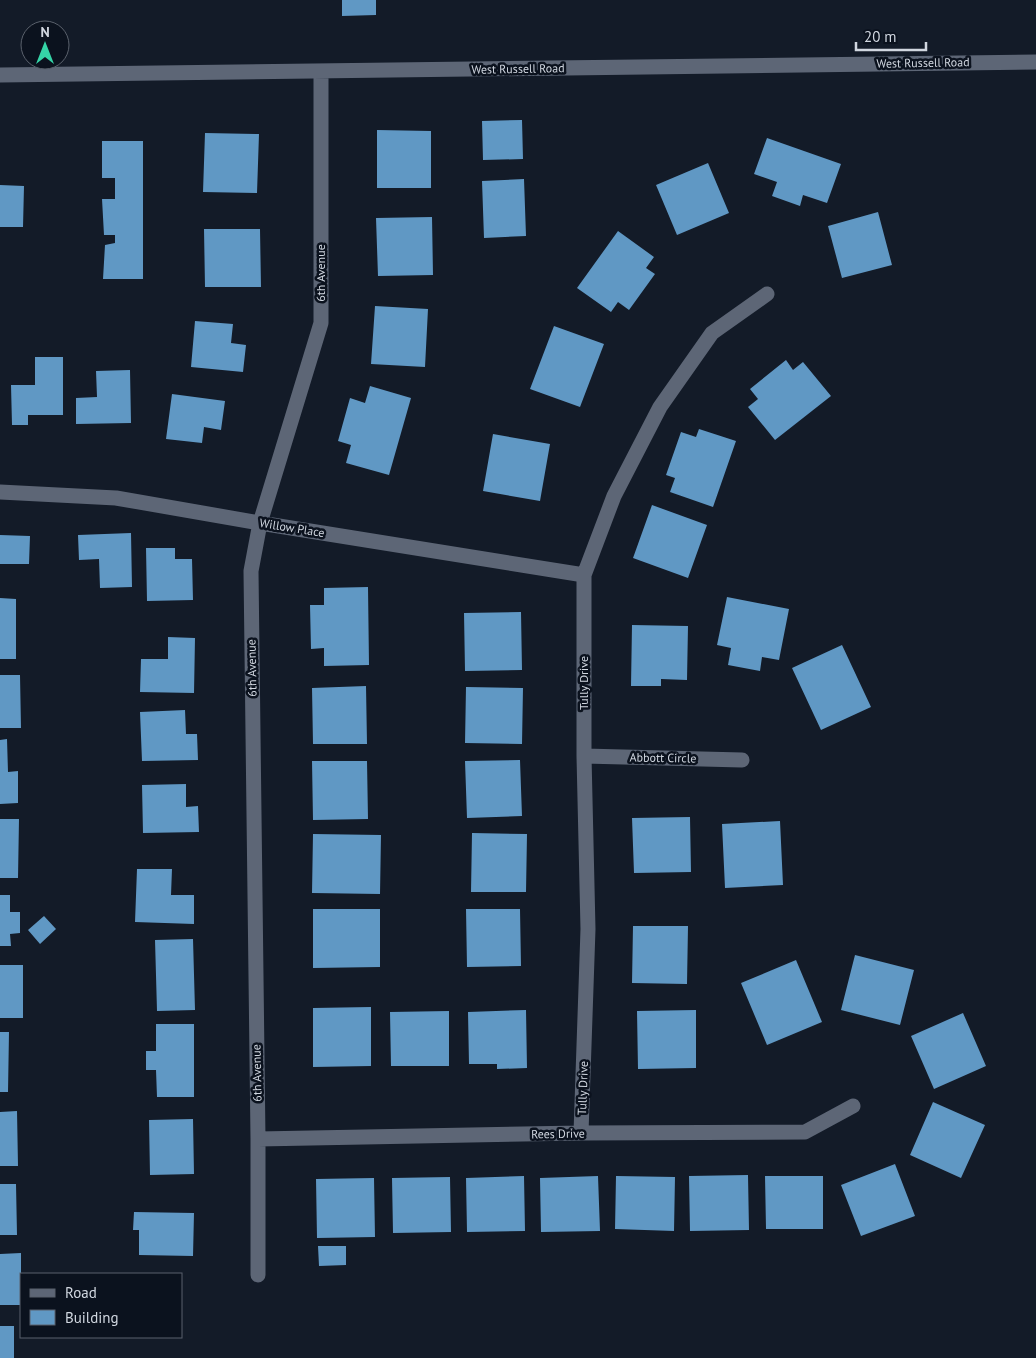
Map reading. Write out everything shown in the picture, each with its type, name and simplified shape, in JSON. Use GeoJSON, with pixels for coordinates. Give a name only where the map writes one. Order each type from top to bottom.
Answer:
{"type":"FeatureCollection","features":[{"type":"Feature","properties":{"kind":"street","name":"West Russell Road"},"geometry":{"type":"LineString","coordinates":[[0,75],[1036,62]]}},
{"type":"Feature","properties":{"kind":"street","name":"6th Avenue"},"geometry":{"type":"LineString","coordinates":[[258,1275],[251,571],[260,523],[321,322],[321,71]]}},
{"type":"Feature","properties":{"kind":"street","name":"Tully Drive"},"geometry":{"type":"LineString","coordinates":[[581,1133],[588,929],[584,756],[584,575],[614,496],[660,406],[712,333],[767,294]]}},
{"type":"Feature","properties":{"kind":"street","name":"Willow Place"},"geometry":{"type":"LineString","coordinates":[[0,492],[116,498],[584,575]]}},
{"type":"Feature","properties":{"kind":"street","name":"Abbott Circle"},"geometry":{"type":"LineString","coordinates":[[584,756],[742,760]]}},
{"type":"Feature","properties":{"kind":"street","name":"Rees Drive"},"geometry":{"type":"LineString","coordinates":[[258,1139],[581,1133],[805,1132],[853,1106]]}},
{"type":"Feature","properties":{"kind":"building"},"geometry":{"type":"Polygon","coordinates":[[[342,0],[376,0],[376,15],[342,16],[342,0]]]}},
{"type":"Feature","properties":{"kind":"building"},"geometry":{"type":"Polygon","coordinates":[[[522,120],[523,159],[483,160],[482,121],[522,120]]]}},
{"type":"Feature","properties":{"kind":"building"},"geometry":{"type":"Polygon","coordinates":[[[377,130],[431,131],[431,188],[377,188],[377,130]]]}},
{"type":"Feature","properties":{"kind":"building"},"geometry":{"type":"Polygon","coordinates":[[[205,133],[259,134],[257,193],[203,192],[205,133]]]}},
{"type":"Feature","properties":{"kind":"building"},"geometry":{"type":"Polygon","coordinates":[[[767,138],[841,164],[827,203],[803,195],[800,206],[772,196],[777,182],[754,174],[767,138]]]}},
{"type":"Feature","properties":{"kind":"building"},"geometry":{"type":"Polygon","coordinates":[[[102,141],[143,141],[143,279],[103,279],[105,245],[115,243],[115,235],[104,235],[102,199],[115,199],[115,178],[102,178],[102,141]]]}},
{"type":"Feature","properties":{"kind":"building"},"geometry":{"type":"Polygon","coordinates":[[[708,163],[729,213],[677,235],[656,185],[708,163]]]}},
{"type":"Feature","properties":{"kind":"building"},"geometry":{"type":"Polygon","coordinates":[[[524,179],[526,236],[484,238],[482,181],[524,179]]]}},
{"type":"Feature","properties":{"kind":"building"},"geometry":{"type":"Polygon","coordinates":[[[0,185],[24,186],[23,227],[0,227],[0,185]]]}},
{"type":"Feature","properties":{"kind":"building"},"geometry":{"type":"Polygon","coordinates":[[[878,212],[892,265],[842,278],[828,226],[878,212]]]}},
{"type":"Feature","properties":{"kind":"building"},"geometry":{"type":"Polygon","coordinates":[[[432,217],[433,275],[378,276],[376,218],[432,217]]]}},
{"type":"Feature","properties":{"kind":"building"},"geometry":{"type":"Polygon","coordinates":[[[204,229],[260,229],[261,287],[205,287],[204,229]]]}},
{"type":"Feature","properties":{"kind":"building"},"geometry":{"type":"Polygon","coordinates":[[[618,231],[654,257],[646,268],[655,274],[629,310],[618,302],[611,312],[577,288],[618,231]]]}},
{"type":"Feature","properties":{"kind":"building"},"geometry":{"type":"Polygon","coordinates":[[[375,306],[428,309],[425,367],[371,364],[375,306]]]}},
{"type":"Feature","properties":{"kind":"building"},"geometry":{"type":"Polygon","coordinates":[[[195,321],[233,324],[231,343],[246,345],[243,372],[191,367],[195,321]]]}},
{"type":"Feature","properties":{"kind":"building"},"geometry":{"type":"Polygon","coordinates":[[[554,326],[604,344],[580,407],[530,389],[554,326]]]}},
{"type":"Feature","properties":{"kind":"building"},"geometry":{"type":"Polygon","coordinates":[[[35,357],[63,357],[63,415],[28,415],[28,425],[12,425],[11,385],[35,385],[35,357]]]}},
{"type":"Feature","properties":{"kind":"building"},"geometry":{"type":"Polygon","coordinates":[[[786,360],[793,370],[803,362],[831,396],[775,440],[748,407],[758,399],[750,389],[786,360]]]}},
{"type":"Feature","properties":{"kind":"building"},"geometry":{"type":"Polygon","coordinates":[[[130,370],[131,423],[76,424],[76,398],[97,397],[96,371],[130,370]]]}},
{"type":"Feature","properties":{"kind":"building"},"geometry":{"type":"Polygon","coordinates":[[[370,386],[411,398],[389,475],[346,463],[351,445],[338,441],[350,398],[365,403],[370,386]]]}},
{"type":"Feature","properties":{"kind":"building"},"geometry":{"type":"Polygon","coordinates":[[[172,394],[225,401],[221,430],[204,427],[202,443],[166,439],[172,394]]]}},
{"type":"Feature","properties":{"kind":"building"},"geometry":{"type":"Polygon","coordinates":[[[699,429],[736,441],[713,507],[670,492],[675,478],[666,475],[681,432],[696,437],[699,429]]]}},
{"type":"Feature","properties":{"kind":"building"},"geometry":{"type":"Polygon","coordinates":[[[493,434],[550,444],[540,501],[483,491],[493,434]]]}},
{"type":"Feature","properties":{"kind":"building"},"geometry":{"type":"Polygon","coordinates":[[[652,505],[707,525],[688,578],[633,558],[652,505]]]}},
{"type":"Feature","properties":{"kind":"building"},"geometry":{"type":"Polygon","coordinates":[[[131,533],[132,587],[100,588],[99,559],[79,560],[78,535],[131,533]]]}},
{"type":"Feature","properties":{"kind":"building"},"geometry":{"type":"Polygon","coordinates":[[[0,535],[30,536],[29,564],[0,564],[0,535]]]}},
{"type":"Feature","properties":{"kind":"building"},"geometry":{"type":"Polygon","coordinates":[[[146,548],[175,548],[175,559],[192,559],[193,600],[147,601],[146,548]]]}},
{"type":"Feature","properties":{"kind":"building"},"geometry":{"type":"Polygon","coordinates":[[[368,587],[369,665],[324,666],[324,648],[311,649],[310,605],[324,605],[324,588],[368,587]]]}},
{"type":"Feature","properties":{"kind":"building"},"geometry":{"type":"Polygon","coordinates":[[[727,597],[789,609],[779,660],[762,657],[760,671],[728,665],[731,648],[717,645],[727,597]]]}},
{"type":"Feature","properties":{"kind":"building"},"geometry":{"type":"Polygon","coordinates":[[[0,598],[16,599],[16,659],[0,659],[0,598]]]}},
{"type":"Feature","properties":{"kind":"building"},"geometry":{"type":"Polygon","coordinates":[[[521,612],[522,670],[465,671],[464,613],[521,612]]]}},
{"type":"Feature","properties":{"kind":"building"},"geometry":{"type":"Polygon","coordinates":[[[632,625],[688,626],[687,680],[661,679],[661,686],[631,686],[632,625]]]}},
{"type":"Feature","properties":{"kind":"building"},"geometry":{"type":"Polygon","coordinates":[[[168,637],[195,638],[194,693],[140,692],[141,659],[168,659],[168,637]]]}},
{"type":"Feature","properties":{"kind":"building"},"geometry":{"type":"Polygon","coordinates":[[[842,645],[871,707],[821,730],[792,668],[842,645]]]}},
{"type":"Feature","properties":{"kind":"building"},"geometry":{"type":"Polygon","coordinates":[[[0,675],[20,675],[21,728],[0,728],[0,675]]]}},
{"type":"Feature","properties":{"kind":"building"},"geometry":{"type":"Polygon","coordinates":[[[366,686],[367,744],[313,744],[312,688],[366,686]]]}},
{"type":"Feature","properties":{"kind":"building"},"geometry":{"type":"Polygon","coordinates":[[[466,687],[523,688],[522,744],[465,743],[466,687]]]}},
{"type":"Feature","properties":{"kind":"building"},"geometry":{"type":"Polygon","coordinates":[[[185,710],[186,734],[197,734],[198,760],[142,761],[140,712],[185,710]]]}},
{"type":"Feature","properties":{"kind":"building"},"geometry":{"type":"Polygon","coordinates":[[[7,739],[8,772],[18,771],[18,803],[0,804],[0,740],[7,739]]]}},
{"type":"Feature","properties":{"kind":"building"},"geometry":{"type":"Polygon","coordinates":[[[520,760],[522,816],[467,818],[465,761],[520,760]]]}},
{"type":"Feature","properties":{"kind":"building"},"geometry":{"type":"Polygon","coordinates":[[[312,761],[367,761],[368,819],[313,820],[312,761]]]}},
{"type":"Feature","properties":{"kind":"building"},"geometry":{"type":"Polygon","coordinates":[[[186,784],[186,807],[198,806],[199,832],[143,833],[142,785],[186,784]]]}},
{"type":"Feature","properties":{"kind":"building"},"geometry":{"type":"Polygon","coordinates":[[[690,817],[691,872],[634,873],[632,818],[690,817]]]}},
{"type":"Feature","properties":{"kind":"building"},"geometry":{"type":"Polygon","coordinates":[[[0,819],[19,819],[18,878],[0,878],[0,819]]]}},
{"type":"Feature","properties":{"kind":"building"},"geometry":{"type":"Polygon","coordinates":[[[780,821],[783,885],[725,888],[722,824],[780,821]]]}},
{"type":"Feature","properties":{"kind":"building"},"geometry":{"type":"Polygon","coordinates":[[[472,833],[527,834],[526,892],[471,892],[472,833]]]}},
{"type":"Feature","properties":{"kind":"building"},"geometry":{"type":"Polygon","coordinates":[[[313,834],[381,835],[380,894],[312,893],[313,834]]]}},
{"type":"Feature","properties":{"kind":"building"},"geometry":{"type":"Polygon","coordinates":[[[137,869],[172,869],[171,895],[194,895],[194,924],[135,922],[137,869]]]}},
{"type":"Feature","properties":{"kind":"building"},"geometry":{"type":"Polygon","coordinates":[[[0,895],[10,895],[10,912],[20,912],[20,933],[10,934],[11,946],[0,946],[0,895]]]}},
{"type":"Feature","properties":{"kind":"building"},"geometry":{"type":"Polygon","coordinates":[[[313,909],[380,909],[380,967],[313,968],[313,909]]]}},
{"type":"Feature","properties":{"kind":"building"},"geometry":{"type":"Polygon","coordinates":[[[466,909],[520,909],[521,966],[467,967],[466,909]]]}},
{"type":"Feature","properties":{"kind":"building"},"geometry":{"type":"Polygon","coordinates":[[[44,916],[56,929],[40,944],[28,930],[44,916]]]}},
{"type":"Feature","properties":{"kind":"building"},"geometry":{"type":"Polygon","coordinates":[[[633,926],[688,926],[687,984],[632,983],[633,926]]]}},
{"type":"Feature","properties":{"kind":"building"},"geometry":{"type":"Polygon","coordinates":[[[193,939],[195,1010],[157,1011],[155,940],[193,939]]]}},
{"type":"Feature","properties":{"kind":"building"},"geometry":{"type":"Polygon","coordinates":[[[855,955],[914,970],[900,1025],[841,1010],[855,955]]]}},
{"type":"Feature","properties":{"kind":"building"},"geometry":{"type":"Polygon","coordinates":[[[796,960],[822,1022],[767,1045],[741,983],[796,960]]]}},
{"type":"Feature","properties":{"kind":"building"},"geometry":{"type":"Polygon","coordinates":[[[0,965],[23,965],[23,1018],[0,1018],[0,965]]]}},
{"type":"Feature","properties":{"kind":"building"},"geometry":{"type":"Polygon","coordinates":[[[371,1007],[371,1066],[313,1067],[313,1008],[371,1007]]]}},
{"type":"Feature","properties":{"kind":"building"},"geometry":{"type":"Polygon","coordinates":[[[526,1010],[527,1068],[497,1069],[497,1064],[469,1064],[468,1012],[526,1010]]]}},
{"type":"Feature","properties":{"kind":"building"},"geometry":{"type":"Polygon","coordinates":[[[696,1010],[696,1068],[638,1069],[637,1011],[696,1010]]]}},
{"type":"Feature","properties":{"kind":"building"},"geometry":{"type":"Polygon","coordinates":[[[449,1011],[449,1066],[391,1066],[390,1012],[449,1011]]]}},
{"type":"Feature","properties":{"kind":"building"},"geometry":{"type":"Polygon","coordinates":[[[963,1013],[986,1066],[934,1089],[911,1036],[963,1013]]]}},
{"type":"Feature","properties":{"kind":"building"},"geometry":{"type":"Polygon","coordinates":[[[156,1024],[194,1024],[194,1097],[157,1097],[156,1070],[146,1070],[146,1051],[156,1051],[156,1024]]]}},
{"type":"Feature","properties":{"kind":"building"},"geometry":{"type":"Polygon","coordinates":[[[0,1032],[9,1032],[8,1092],[0,1092],[0,1032]]]}},
{"type":"Feature","properties":{"kind":"building"},"geometry":{"type":"Polygon","coordinates":[[[933,1102],[985,1125],[961,1178],[910,1155],[933,1102]]]}},
{"type":"Feature","properties":{"kind":"building"},"geometry":{"type":"Polygon","coordinates":[[[17,1111],[18,1166],[0,1166],[0,1112],[17,1111]]]}},
{"type":"Feature","properties":{"kind":"building"},"geometry":{"type":"Polygon","coordinates":[[[193,1119],[194,1174],[150,1175],[149,1120],[193,1119]]]}},
{"type":"Feature","properties":{"kind":"building"},"geometry":{"type":"Polygon","coordinates":[[[895,1164],[915,1216],[861,1236],[841,1185],[895,1164]]]}},
{"type":"Feature","properties":{"kind":"building"},"geometry":{"type":"Polygon","coordinates":[[[748,1175],[749,1230],[690,1231],[689,1176],[748,1175]]]}},
{"type":"Feature","properties":{"kind":"building"},"geometry":{"type":"Polygon","coordinates":[[[524,1176],[525,1231],[467,1232],[466,1178],[524,1176]]]}},
{"type":"Feature","properties":{"kind":"building"},"geometry":{"type":"Polygon","coordinates":[[[598,1176],[600,1231],[541,1232],[540,1178],[598,1176]]]}},
{"type":"Feature","properties":{"kind":"building"},"geometry":{"type":"Polygon","coordinates":[[[616,1176],[675,1177],[674,1231],[615,1229],[616,1176]]]}},
{"type":"Feature","properties":{"kind":"building"},"geometry":{"type":"Polygon","coordinates":[[[765,1176],[823,1176],[823,1229],[766,1229],[765,1176]]]}},
{"type":"Feature","properties":{"kind":"building"},"geometry":{"type":"Polygon","coordinates":[[[450,1177],[451,1232],[393,1233],[392,1178],[450,1177]]]}},
{"type":"Feature","properties":{"kind":"building"},"geometry":{"type":"Polygon","coordinates":[[[374,1178],[375,1237],[317,1238],[316,1179],[374,1178]]]}},
{"type":"Feature","properties":{"kind":"building"},"geometry":{"type":"Polygon","coordinates":[[[0,1184],[16,1184],[17,1235],[0,1235],[0,1184]]]}},
{"type":"Feature","properties":{"kind":"building"},"geometry":{"type":"Polygon","coordinates":[[[134,1212],[194,1213],[193,1256],[139,1255],[139,1230],[133,1230],[134,1212]]]}},
{"type":"Feature","properties":{"kind":"building"},"geometry":{"type":"Polygon","coordinates":[[[318,1246],[346,1246],[346,1265],[319,1266],[318,1246]]]}},
{"type":"Feature","properties":{"kind":"building"},"geometry":{"type":"Polygon","coordinates":[[[21,1253],[20,1305],[0,1305],[0,1254],[21,1253]]]}},
{"type":"Feature","properties":{"kind":"building"},"geometry":{"type":"Polygon","coordinates":[[[0,1326],[14,1326],[14,1358],[0,1358],[0,1326]]]}}]}
